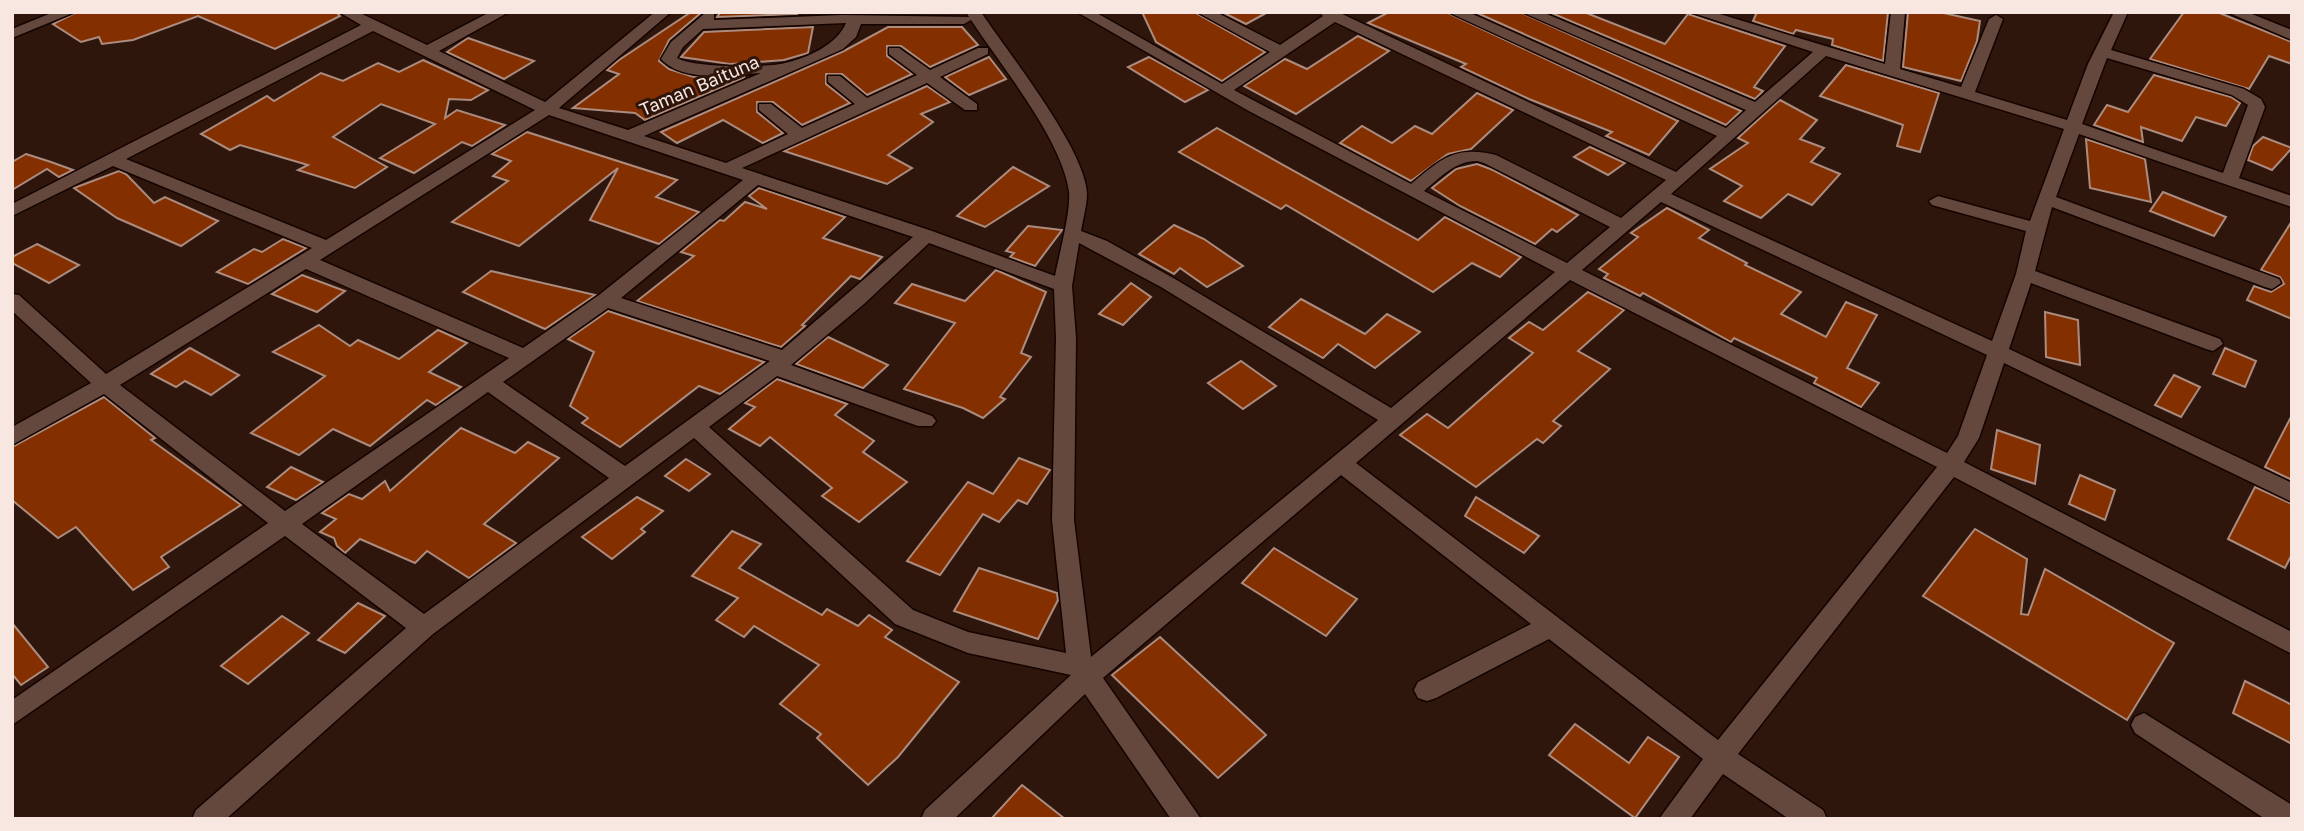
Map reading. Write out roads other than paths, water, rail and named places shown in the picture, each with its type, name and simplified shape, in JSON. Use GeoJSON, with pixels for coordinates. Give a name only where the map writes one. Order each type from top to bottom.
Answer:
{"type":"FeatureCollection","features":[{"type":"Feature","properties":{"kind":"street"},"geometry":{"type":"LineString","coordinates":[[12,34],[68,12]]}},
{"type":"Feature","properties":{"kind":"street"},"geometry":{"type":"LineString","coordinates":[[346,12],[547,109],[926,235],[1063,286]]}},
{"type":"Feature","properties":{"kind":"street"},"geometry":{"type":"LineString","coordinates":[[427,51],[502,12]]}},
{"type":"Feature","properties":{"kind":"street"},"geometry":{"type":"LineString","coordinates":[[12,437],[106,384],[307,262],[547,109],[664,12]]}},
{"type":"Feature","properties":{"kind":"street","name":"Taman Baituna"},"geometry":{"type":"LineString","coordinates":[[715,12],[670,53],[669,59],[674,64],[692,69],[787,68]]}},
{"type":"Feature","properties":{"kind":"street","name":"Taman Baituna"},"geometry":{"type":"LineString","coordinates":[[797,12],[849,19]]}},
{"type":"Feature","properties":{"kind":"street"},"geometry":{"type":"LineString","coordinates":[[1084,12],[1223,90],[1567,272],[1951,465],[2292,644]]}},
{"type":"Feature","properties":{"kind":"street"},"geometry":{"type":"LineString","coordinates":[[1204,12],[1280,51]]}},
{"type":"Feature","properties":{"kind":"street"},"geometry":{"type":"LineString","coordinates":[[1455,12],[1729,135]]}},
{"type":"Feature","properties":{"kind":"street"},"geometry":{"type":"LineString","coordinates":[[1529,12],[1759,110]]}},
{"type":"Feature","properties":{"kind":"street"},"geometry":{"type":"LineString","coordinates":[[1697,12],[2074,127],[2292,202]]}},
{"type":"Feature","properties":{"kind":"street"},"geometry":{"type":"LineString","coordinates":[[1892,72],[1898,12]]}},
{"type":"Feature","properties":{"kind":"street"},"geometry":{"type":"LineString","coordinates":[[1673,819],[1951,465],[1968,438],[2025,274],[2036,228],[2049,200],[2102,52],[2121,12]]}},
{"type":"Feature","properties":{"kind":"street"},"geometry":{"type":"LineString","coordinates":[[2234,12],[2292,36]]}},
{"type":"Feature","properties":{"kind":"street"},"geometry":{"type":"LineString","coordinates":[[1223,90],[1330,14],[1678,180]]}},
{"type":"Feature","properties":{"kind":"street"},"geometry":{"type":"LineString","coordinates":[[969,16],[1049,125],[1069,163],[1077,193],[1063,286],[1066,338],[1062,414],[1063,520],[1083,671],[1187,819]]}},
{"type":"Feature","properties":{"kind":"street","name":"Taman Baituna"},"geometry":{"type":"LineString","coordinates":[[701,25],[969,16]]}},
{"type":"Feature","properties":{"kind":"street","name":"Taman Baituna"},"geometry":{"type":"LineString","coordinates":[[626,137],[838,46],[848,37],[849,19]]}},
{"type":"Feature","properties":{"kind":"street"},"geometry":{"type":"LineString","coordinates":[[1966,94],[1996,19]]}},
{"type":"Feature","properties":{"kind":"street"},"geometry":{"type":"LineString","coordinates":[[12,211],[373,25]]}},
{"type":"Feature","properties":{"kind":"street"},"geometry":{"type":"LineString","coordinates":[[894,51],[971,107]]}},
{"type":"Feature","properties":{"kind":"street"},"geometry":{"type":"LineString","coordinates":[[728,168],[983,51]]}},
{"type":"Feature","properties":{"kind":"street"},"geometry":{"type":"LineString","coordinates":[[945,815],[1083,671],[1341,463],[1391,418],[1678,180],[1822,52]]}},
{"type":"Feature","properties":{"kind":"street"},"geometry":{"type":"LineString","coordinates":[[2102,52],[2238,92],[2255,102],[2257,107],[2229,180]]}},
{"type":"Feature","properties":{"kind":"street"},"geometry":{"type":"LineString","coordinates":[[834,79],[865,104]]}},
{"type":"Feature","properties":{"kind":"street"},"geometry":{"type":"LineString","coordinates":[[765,107],[800,135]]}},
{"type":"Feature","properties":{"kind":"street"},"geometry":{"type":"LineString","coordinates":[[1413,191],[1456,157],[1472,153],[1490,159],[1623,226]]}},
{"type":"Feature","properties":{"kind":"street"},"geometry":{"type":"LineString","coordinates":[[112,159],[328,248]]}},
{"type":"Feature","properties":{"kind":"street"},"geometry":{"type":"LineString","coordinates":[[12,713],[288,524],[606,300],[756,178]]}},
{"type":"Feature","properties":{"kind":"street"},"geometry":{"type":"LineString","coordinates":[[1660,195],[2113,405],[2292,493]]}},
{"type":"Feature","properties":{"kind":"street"},"geometry":{"type":"LineString","coordinates":[[2049,200],[2272,283]]}},
{"type":"Feature","properties":{"kind":"street"},"geometry":{"type":"LineString","coordinates":[[1938,201],[2036,228]]}},
{"type":"Feature","properties":{"kind":"street"},"geometry":{"type":"LineString","coordinates":[[1072,234],[1101,246],[1168,283],[1391,418]]}},
{"type":"Feature","properties":{"kind":"street"},"geometry":{"type":"LineString","coordinates":[[206,819],[424,627],[624,477],[695,428],[856,299],[926,235]]}},
{"type":"Feature","properties":{"kind":"street"},"geometry":{"type":"LineString","coordinates":[[307,262],[526,357]]}},
{"type":"Feature","properties":{"kind":"street"},"geometry":{"type":"LineString","coordinates":[[2025,274],[2213,344]]}},
{"type":"Feature","properties":{"kind":"street"},"geometry":{"type":"LineString","coordinates":[[12,300],[106,384],[424,627]]}},
{"type":"Feature","properties":{"kind":"street"},"geometry":{"type":"LineString","coordinates":[[606,300],[779,362],[925,421]]}},
{"type":"Feature","properties":{"kind":"street"},"geometry":{"type":"LineString","coordinates":[[490,383],[624,477]]}},
{"type":"Feature","properties":{"kind":"street"},"geometry":{"type":"LineString","coordinates":[[695,428],[904,617],[933,632],[1083,671]]}},
{"type":"Feature","properties":{"kind":"street"},"geometry":{"type":"LineString","coordinates":[[1341,463],[1720,757],[1813,819]]}},
{"type":"Feature","properties":{"kind":"street"},"geometry":{"type":"LineString","coordinates":[[1427,690],[1551,626]]}},
{"type":"Feature","properties":{"kind":"street"},"geometry":{"type":"LineString","coordinates":[[2144,725],[2289,819]]}}]}
